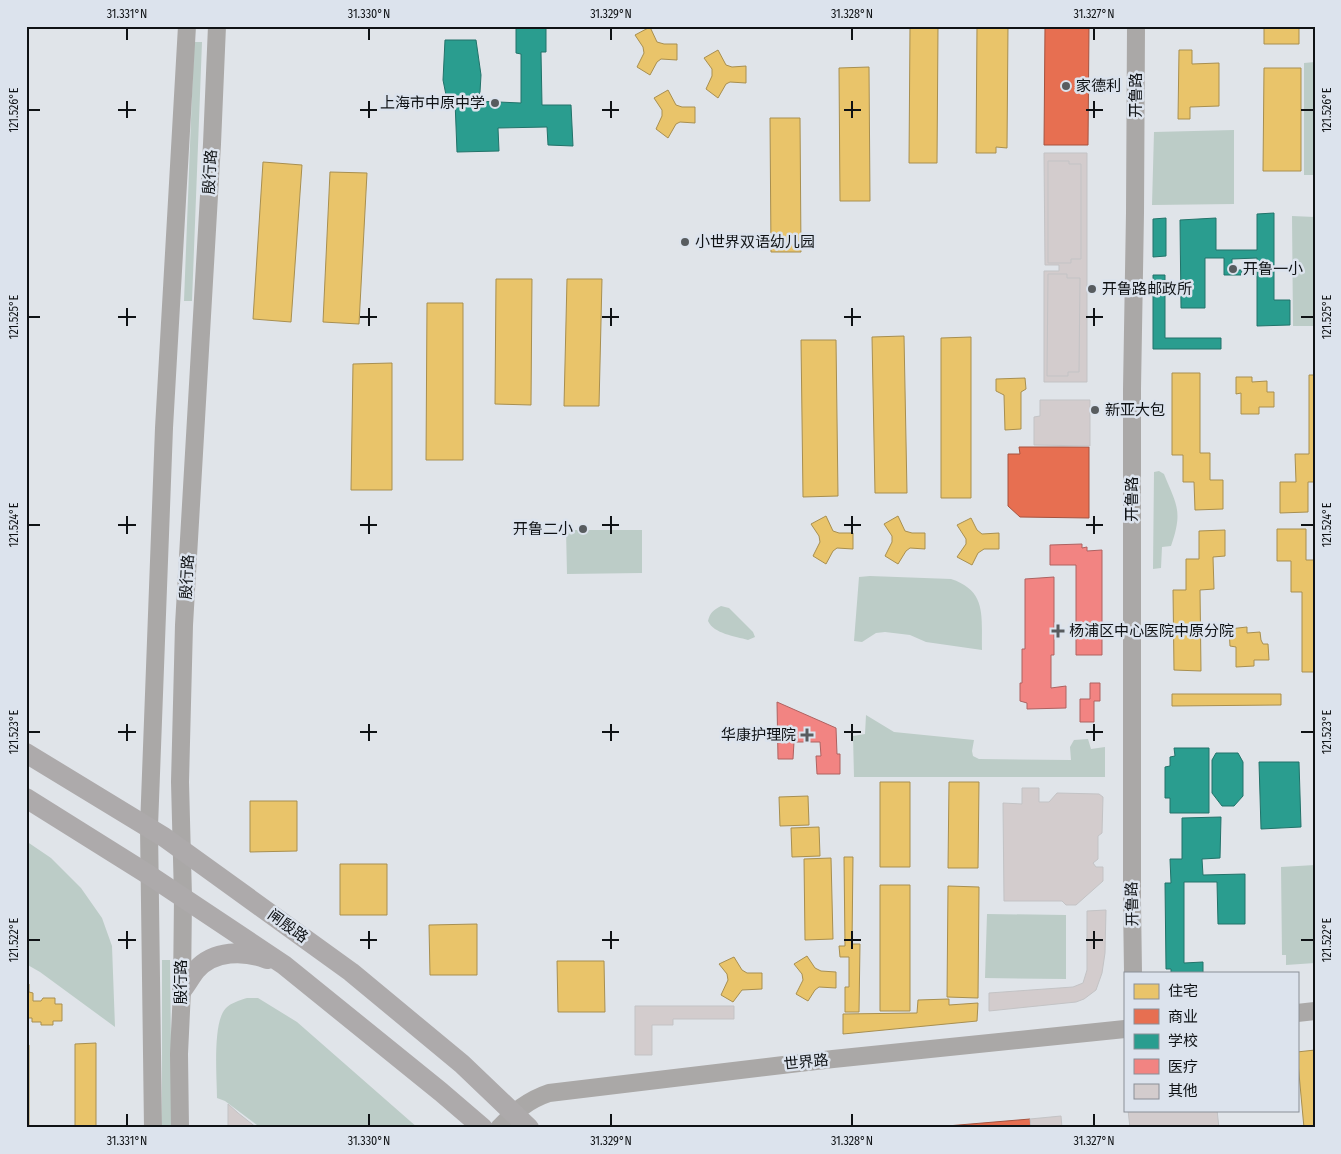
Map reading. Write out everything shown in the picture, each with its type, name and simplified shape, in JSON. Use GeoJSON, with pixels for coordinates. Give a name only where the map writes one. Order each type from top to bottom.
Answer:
{"type":"FeatureCollection","features":[{"type":"Feature","properties":{"kind":"main road","name":"殷行路"},"geometry":{"type":"LineString","coordinates":[[153,1128],[149,827],[164,428],[187,26]]}},
{"type":"Feature","properties":{"kind":"main road","name":"殷行路"},"geometry":{"type":"LineString","coordinates":[[180,1128],[183,852],[180,782],[184,625],[217,26]]}},
{"type":"Feature","properties":{"kind":"main road","name":"开鲁路"},"geometry":{"type":"LineString","coordinates":[[1133,972],[1132,389],[1136,26]]}},
{"type":"Feature","properties":{"kind":"main road","name":"闸殷路"},"geometry":{"type":"LineString","coordinates":[[26,753],[149,827],[351,972],[462,1064],[529,1128]]}},
{"type":"Feature","properties":{"kind":"main road"},"geometry":{"type":"LineString","coordinates":[[26,798],[183,897],[284,965],[442,1092],[482,1128]]}},
{"type":"Feature","properties":{"kind":"main road"},"geometry":{"type":"LineString","coordinates":[[182,990],[197,969],[213,958],[227,954],[244,953],[257,955],[284,965]]}},
{"type":"Feature","properties":{"kind":"main road"},"geometry":{"type":"LineString","coordinates":[[1298,1013],[1315,1011]]}},
{"type":"Feature","properties":{"kind":"main road","name":"世界路"},"geometry":{"type":"LineString","coordinates":[[499,1128],[513,1112],[535,1098],[549,1093],[843,1058],[1124,1029]]}},
{"type":"Feature","properties":{"kind":"shaded area"},"geometry":{"type":"Polygon","coordinates":[[[194,42],[202,42],[192,301],[184,301],[194,42]]]}},
{"type":"Feature","properties":{"kind":"shaded area"},"geometry":{"type":"Polygon","coordinates":[[[1315,62],[1315,175],[1304,175],[1304,63],[1315,62]]]}},
{"type":"Feature","properties":{"kind":"shaded area"},"geometry":{"type":"Polygon","coordinates":[[[1234,130],[1234,204],[1152,205],[1154,132],[1234,130]]]}},
{"type":"Feature","properties":{"kind":"shaded area"},"geometry":{"type":"Polygon","coordinates":[[[1292,216],[1315,217],[1315,326],[1293,326],[1292,216]]]}},
{"type":"Feature","properties":{"kind":"shaded area"},"geometry":{"type":"Polygon","coordinates":[[[1159,471],[1164,474],[1175,502],[1177,524],[1171,546],[1162,547],[1161,568],[1153,569],[1154,472],[1159,471]]]}},
{"type":"Feature","properties":{"kind":"shaded area"},"geometry":{"type":"Polygon","coordinates":[[[566,530],[642,530],[642,573],[567,574],[566,530]]]}},
{"type":"Feature","properties":{"kind":"shaded area"},"geometry":{"type":"Polygon","coordinates":[[[859,577],[951,579],[963,584],[977,598],[980,607],[982,617],[982,650],[926,642],[910,635],[885,632],[876,633],[862,642],[854,641],[859,577]]]}},
{"type":"Feature","properties":{"kind":"shaded area"},"geometry":{"type":"Polygon","coordinates":[[[721,606],[729,608],[753,632],[755,637],[748,640],[731,636],[715,629],[708,621],[714,610],[721,606]]]}},
{"type":"Feature","properties":{"kind":"shaded area"},"geometry":{"type":"Polygon","coordinates":[[[866,715],[894,732],[974,740],[973,756],[979,759],[1071,760],[1070,747],[1074,740],[1088,739],[1091,749],[1105,747],[1105,777],[854,777],[853,736],[865,734],[866,715]]]}},
{"type":"Feature","properties":{"kind":"shaded area"},"geometry":{"type":"Polygon","coordinates":[[[26,841],[51,858],[81,888],[102,918],[112,946],[115,1027],[40,972],[26,964],[26,841]]]}},
{"type":"Feature","properties":{"kind":"shaded area"},"geometry":{"type":"Polygon","coordinates":[[[1315,865],[1315,963],[1286,965],[1286,955],[1282,955],[1281,867],[1315,865]]]}},
{"type":"Feature","properties":{"kind":"shaded area"},"geometry":{"type":"Polygon","coordinates":[[[987,914],[1066,915],[1066,979],[985,978],[987,914]]]}},
{"type":"Feature","properties":{"kind":"shaded area"},"geometry":{"type":"Polygon","coordinates":[[[162,960],[170,960],[172,1128],[162,1128],[162,960]]]}},
{"type":"Feature","properties":{"kind":"shaded area"},"geometry":{"type":"Polygon","coordinates":[[[247,998],[258,998],[297,1022],[418,1128],[261,1128],[225,1101],[217,1098],[216,1051],[222,1015],[230,1005],[247,998]]]}},
{"type":"Feature","properties":{"kind":"building: 住宅"},"geometry":{"type":"Polygon","coordinates":[[[977,26],[1008,26],[1007,148],[996,147],[996,153],[976,153],[977,26]]]}},
{"type":"Feature","properties":{"kind":"building: 住宅"},"geometry":{"type":"Polygon","coordinates":[[[1264,26],[1299,26],[1299,44],[1264,44],[1264,26]]]}},
{"type":"Feature","properties":{"kind":"building: 住宅"},"geometry":{"type":"Polygon","coordinates":[[[650,27],[657,42],[677,44],[677,60],[661,59],[657,62],[650,75],[637,67],[644,53],[643,47],[635,35],[650,27]]]}},
{"type":"Feature","properties":{"kind":"building: 住宅"},"geometry":{"type":"Polygon","coordinates":[[[910,27],[938,27],[937,163],[909,163],[910,27]]]}},
{"type":"Feature","properties":{"kind":"building: 住宅"},"geometry":{"type":"Polygon","coordinates":[[[718,50],[726,65],[732,67],[746,66],[746,83],[730,82],[726,84],[718,98],[706,89],[712,76],[712,69],[704,58],[718,50]]]}},
{"type":"Feature","properties":{"kind":"building: 住宅"},"geometry":{"type":"Polygon","coordinates":[[[1179,50],[1192,50],[1192,64],[1219,63],[1219,106],[1190,107],[1190,119],[1178,119],[1179,50]]]}},
{"type":"Feature","properties":{"kind":"building: 住宅"},"geometry":{"type":"Polygon","coordinates":[[[869,67],[870,201],[840,201],[839,68],[869,67]]]}},
{"type":"Feature","properties":{"kind":"building: 住宅"},"geometry":{"type":"Polygon","coordinates":[[[1264,68],[1301,68],[1301,171],[1263,171],[1264,68]]]}},
{"type":"Feature","properties":{"kind":"building: 住宅"},"geometry":{"type":"Polygon","coordinates":[[[668,90],[676,105],[695,107],[695,123],[680,122],[676,124],[668,138],[656,129],[662,116],[662,110],[654,98],[668,90]]]}},
{"type":"Feature","properties":{"kind":"building: 住宅"},"geometry":{"type":"Polygon","coordinates":[[[770,118],[800,118],[801,252],[771,252],[770,118]]]}},
{"type":"Feature","properties":{"kind":"building: 住宅"},"geometry":{"type":"Polygon","coordinates":[[[263,162],[302,165],[291,322],[253,319],[263,162]]]}},
{"type":"Feature","properties":{"kind":"building: 住宅"},"geometry":{"type":"Polygon","coordinates":[[[330,172],[367,173],[359,324],[323,322],[330,172]]]}},
{"type":"Feature","properties":{"kind":"building: 住宅"},"geometry":{"type":"Polygon","coordinates":[[[496,279],[532,279],[531,405],[495,404],[496,279]]]}},
{"type":"Feature","properties":{"kind":"building: 住宅"},"geometry":{"type":"Polygon","coordinates":[[[567,279],[602,279],[599,406],[564,406],[567,279]]]}},
{"type":"Feature","properties":{"kind":"building: 住宅"},"geometry":{"type":"Polygon","coordinates":[[[427,303],[463,303],[463,460],[426,460],[427,303]]]}},
{"type":"Feature","properties":{"kind":"building: 住宅"},"geometry":{"type":"Polygon","coordinates":[[[904,336],[907,493],[875,493],[872,337],[904,336]]]}},
{"type":"Feature","properties":{"kind":"building: 住宅"},"geometry":{"type":"Polygon","coordinates":[[[971,337],[971,498],[941,498],[941,338],[971,337]]]}},
{"type":"Feature","properties":{"kind":"building: 住宅"},"geometry":{"type":"Polygon","coordinates":[[[801,340],[836,340],[838,496],[803,497],[801,340]]]}},
{"type":"Feature","properties":{"kind":"building: 住宅"},"geometry":{"type":"Polygon","coordinates":[[[392,363],[392,490],[351,490],[353,364],[392,363]]]}},
{"type":"Feature","properties":{"kind":"building: 住宅"},"geometry":{"type":"Polygon","coordinates":[[[1172,373],[1200,373],[1200,453],[1210,453],[1210,480],[1223,480],[1223,509],[1195,510],[1194,482],[1183,482],[1183,455],[1172,455],[1172,373]]]}},
{"type":"Feature","properties":{"kind":"building: 住宅"},"geometry":{"type":"Polygon","coordinates":[[[1309,375],[1315,375],[1315,482],[1308,482],[1308,512],[1280,513],[1280,482],[1296,482],[1295,454],[1309,454],[1309,375]]]}},
{"type":"Feature","properties":{"kind":"building: 住宅"},"geometry":{"type":"Polygon","coordinates":[[[1236,377],[1252,377],[1252,382],[1267,381],[1267,392],[1274,392],[1274,407],[1259,407],[1259,414],[1241,414],[1241,393],[1236,394],[1236,377]]]}},
{"type":"Feature","properties":{"kind":"building: 住宅"},"geometry":{"type":"Polygon","coordinates":[[[1025,378],[1026,389],[1021,392],[1021,429],[1005,430],[1004,395],[996,391],[996,379],[1025,378]]]}},
{"type":"Feature","properties":{"kind":"building: 住宅"},"geometry":{"type":"Polygon","coordinates":[[[826,516],[833,531],[853,533],[853,549],[837,548],[833,551],[826,564],[813,556],[820,542],[819,536],[811,524],[826,516]]]}},
{"type":"Feature","properties":{"kind":"building: 住宅"},"geometry":{"type":"Polygon","coordinates":[[[898,516],[905,531],[925,533],[925,549],[910,548],[898,564],[885,556],[892,542],[892,536],[884,524],[898,516]]]}},
{"type":"Feature","properties":{"kind":"building: 住宅"},"geometry":{"type":"Polygon","coordinates":[[[971,518],[977,530],[982,534],[999,533],[999,549],[984,549],[978,553],[972,565],[957,557],[966,544],[966,539],[957,525],[971,518]]]}},
{"type":"Feature","properties":{"kind":"building: 住宅"},"geometry":{"type":"Polygon","coordinates":[[[1277,529],[1306,529],[1306,560],[1315,560],[1315,672],[1302,672],[1302,592],[1291,592],[1291,561],[1277,561],[1277,529]]]}},
{"type":"Feature","properties":{"kind":"building: 住宅"},"geometry":{"type":"Polygon","coordinates":[[[1225,530],[1225,556],[1213,557],[1214,589],[1200,590],[1201,671],[1174,670],[1173,590],[1186,590],[1186,559],[1199,559],[1199,531],[1225,530]]]}},
{"type":"Feature","properties":{"kind":"building: 住宅"},"geometry":{"type":"Polygon","coordinates":[[[1247,627],[1247,633],[1260,632],[1263,644],[1268,644],[1269,660],[1254,660],[1254,666],[1236,667],[1236,647],[1230,646],[1229,629],[1247,627]]]}},
{"type":"Feature","properties":{"kind":"building: 住宅"},"geometry":{"type":"Polygon","coordinates":[[[1172,694],[1281,694],[1281,705],[1172,706],[1172,694]]]}},
{"type":"Feature","properties":{"kind":"building: 住宅"},"geometry":{"type":"Polygon","coordinates":[[[880,782],[910,782],[910,867],[880,867],[880,782]]]}},
{"type":"Feature","properties":{"kind":"building: 住宅"},"geometry":{"type":"Polygon","coordinates":[[[949,782],[979,782],[978,868],[948,868],[949,782]]]}},
{"type":"Feature","properties":{"kind":"building: 住宅"},"geometry":{"type":"Polygon","coordinates":[[[808,796],[809,825],[780,826],[779,797],[808,796]]]}},
{"type":"Feature","properties":{"kind":"building: 住宅"},"geometry":{"type":"Polygon","coordinates":[[[250,801],[297,801],[297,851],[250,852],[250,801]]]}},
{"type":"Feature","properties":{"kind":"building: 住宅"},"geometry":{"type":"Polygon","coordinates":[[[819,827],[820,856],[792,857],[791,828],[819,827]]]}},
{"type":"Feature","properties":{"kind":"building: 住宅"},"geometry":{"type":"Polygon","coordinates":[[[844,857],[853,857],[852,944],[860,944],[859,1012],[845,1012],[845,987],[849,987],[849,957],[840,957],[839,946],[845,946],[844,857]]]}},
{"type":"Feature","properties":{"kind":"building: 住宅"},"geometry":{"type":"Polygon","coordinates":[[[831,858],[833,939],[805,940],[804,859],[831,858]]]}},
{"type":"Feature","properties":{"kind":"building: 住宅"},"geometry":{"type":"Polygon","coordinates":[[[340,864],[387,864],[387,915],[340,915],[340,864]]]}},
{"type":"Feature","properties":{"kind":"building: 住宅"},"geometry":{"type":"Polygon","coordinates":[[[880,885],[910,885],[910,1011],[880,1011],[880,885]]]}},
{"type":"Feature","properties":{"kind":"building: 住宅"},"geometry":{"type":"Polygon","coordinates":[[[948,886],[979,887],[978,998],[947,997],[948,886]]]}},
{"type":"Feature","properties":{"kind":"building: 住宅"},"geometry":{"type":"Polygon","coordinates":[[[477,924],[477,975],[430,975],[429,925],[477,924]]]}},
{"type":"Feature","properties":{"kind":"building: 住宅"},"geometry":{"type":"Polygon","coordinates":[[[807,956],[815,968],[821,971],[836,972],[836,988],[819,987],[808,1001],[796,994],[803,980],[802,974],[794,964],[807,956]]]}},
{"type":"Feature","properties":{"kind":"building: 住宅"},"geometry":{"type":"Polygon","coordinates":[[[734,957],[742,970],[747,973],[762,973],[762,989],[742,990],[733,1002],[721,995],[728,980],[727,974],[719,964],[734,957]]]}},
{"type":"Feature","properties":{"kind":"building: 住宅"},"geometry":{"type":"Polygon","coordinates":[[[557,961],[604,961],[605,1012],[558,1012],[557,961]]]}},
{"type":"Feature","properties":{"kind":"building: 住宅"},"geometry":{"type":"Polygon","coordinates":[[[26,984],[29,984],[29,992],[33,993],[33,1001],[41,1001],[43,998],[55,998],[55,1004],[62,1004],[62,1021],[53,1021],[53,1025],[41,1025],[41,1022],[32,1022],[32,1018],[26,1018],[26,984]]]}},
{"type":"Feature","properties":{"kind":"building: 住宅"},"geometry":{"type":"Polygon","coordinates":[[[949,999],[949,1005],[978,1003],[977,1021],[843,1034],[843,1014],[917,1013],[918,1000],[949,999]]]}},
{"type":"Feature","properties":{"kind":"building: 住宅"},"geometry":{"type":"Polygon","coordinates":[[[96,1043],[96,1128],[75,1128],[75,1044],[96,1043]]]}},
{"type":"Feature","properties":{"kind":"building: 住宅"},"geometry":{"type":"Polygon","coordinates":[[[26,1045],[29,1045],[29,1128],[26,1128],[26,1045]]]}},
{"type":"Feature","properties":{"kind":"building: 住宅"},"geometry":{"type":"Polygon","coordinates":[[[1315,1050],[1315,1128],[1304,1128],[1298,1052],[1315,1050]]]}},
{"type":"Feature","properties":{"kind":"building: 商业","name":"家德利"},"geometry":{"type":"Polygon","coordinates":[[[1045,26],[1089,26],[1088,145],[1044,145],[1045,26]]]}},
{"type":"Feature","properties":{"kind":"building: 商业"},"geometry":{"type":"Polygon","coordinates":[[[1019,447],[1089,447],[1089,518],[1020,517],[1008,506],[1008,454],[1020,454],[1019,447]]]}},
{"type":"Feature","properties":{"kind":"building: 商业"},"geometry":{"type":"Polygon","coordinates":[[[1030,1119],[1031,1128],[947,1128],[947,1126],[1030,1119]]]}},
{"type":"Feature","properties":{"kind":"building: 学校"},"geometry":{"type":"Polygon","coordinates":[[[516,26],[546,26],[546,52],[541,52],[542,105],[571,105],[573,146],[548,145],[547,127],[498,128],[499,151],[457,152],[455,101],[447,100],[443,80],[445,40],[476,40],[481,75],[480,92],[476,101],[521,103],[521,54],[516,53],[516,26]]]}},
{"type":"Feature","properties":{"kind":"building: 学校"},"geometry":{"type":"Polygon","coordinates":[[[1274,213],[1274,300],[1290,300],[1290,325],[1257,326],[1257,258],[1232,259],[1232,270],[1242,270],[1241,275],[1224,275],[1224,258],[1205,258],[1205,308],[1181,308],[1180,220],[1216,218],[1216,250],[1257,250],[1257,214],[1274,213]]]}},
{"type":"Feature","properties":{"kind":"building: 学校"},"geometry":{"type":"Polygon","coordinates":[[[1166,218],[1166,256],[1153,257],[1153,219],[1166,218]]]}},
{"type":"Feature","properties":{"kind":"building: 学校"},"geometry":{"type":"Polygon","coordinates":[[[1153,275],[1165,275],[1165,338],[1221,338],[1221,349],[1153,349],[1153,275]]]}},
{"type":"Feature","properties":{"kind":"building: 学校"},"geometry":{"type":"Polygon","coordinates":[[[1174,748],[1209,748],[1209,813],[1170,813],[1170,798],[1165,798],[1165,767],[1170,766],[1170,757],[1175,756],[1174,748]]]}},
{"type":"Feature","properties":{"kind":"building: 学校"},"geometry":{"type":"Polygon","coordinates":[[[1216,753],[1238,753],[1243,762],[1243,796],[1234,806],[1222,806],[1212,793],[1212,760],[1216,753]]]}},
{"type":"Feature","properties":{"kind":"building: 学校"},"geometry":{"type":"Polygon","coordinates":[[[1259,762],[1299,762],[1301,827],[1261,829],[1259,762]]]}},
{"type":"Feature","properties":{"kind":"building: 学校"},"geometry":{"type":"Polygon","coordinates":[[[1221,817],[1220,858],[1202,859],[1203,875],[1245,874],[1245,924],[1218,924],[1217,882],[1184,882],[1184,963],[1203,962],[1203,972],[1171,972],[1171,969],[1166,969],[1165,883],[1171,883],[1170,859],[1182,859],[1182,818],[1221,817]]]}},
{"type":"Feature","properties":{"kind":"building: 医疗"},"geometry":{"type":"Polygon","coordinates":[[[1082,544],[1082,548],[1087,547],[1087,551],[1102,550],[1102,655],[1076,655],[1076,565],[1050,565],[1050,545],[1082,544]]]}},
{"type":"Feature","properties":{"kind":"building: 医疗"},"geometry":{"type":"Polygon","coordinates":[[[1054,577],[1054,655],[1051,655],[1051,688],[1066,686],[1066,708],[1027,709],[1027,703],[1020,701],[1022,649],[1025,649],[1025,579],[1054,577]]]}},
{"type":"Feature","properties":{"kind":"building: 医疗"},"geometry":{"type":"Polygon","coordinates":[[[1090,683],[1100,683],[1100,701],[1094,701],[1094,722],[1080,722],[1080,699],[1090,699],[1090,683]]]}},
{"type":"Feature","properties":{"kind":"building: 医疗","name":"华康护理院"},"geometry":{"type":"Polygon","coordinates":[[[777,702],[836,728],[837,754],[840,754],[840,774],[817,774],[816,756],[821,756],[820,742],[794,742],[793,759],[778,759],[777,702]]]}},
{"type":"Feature","properties":{"kind":"building: 其他"},"geometry":{"type":"Polygon","coordinates":[[[1044,153],[1087,153],[1087,382],[1044,382],[1044,271],[1059,271],[1059,265],[1045,265],[1044,153]]]}},
{"type":"Feature","properties":{"kind":"building: 其他"},"geometry":{"type":"Polygon","coordinates":[[[1048,161],[1069,161],[1069,164],[1081,164],[1081,259],[1071,259],[1071,263],[1048,263],[1048,161]]]}},
{"type":"Feature","properties":{"kind":"building: 其他"},"geometry":{"type":"Polygon","coordinates":[[[1048,274],[1067,274],[1067,278],[1080,278],[1079,372],[1068,372],[1068,376],[1047,376],[1048,274]]]}},
{"type":"Feature","properties":{"kind":"building: 其他"},"geometry":{"type":"Polygon","coordinates":[[[1040,400],[1090,400],[1090,446],[1034,445],[1034,417],[1040,416],[1040,400]]]}},
{"type":"Feature","properties":{"kind":"building: 其他"},"geometry":{"type":"Polygon","coordinates":[[[1022,788],[1039,788],[1039,802],[1049,802],[1057,793],[1099,794],[1103,797],[1102,833],[1098,836],[1098,859],[1093,863],[1096,867],[1103,867],[1103,881],[1076,905],[1066,905],[1062,901],[1004,901],[1003,803],[1022,804],[1022,788]]]}},
{"type":"Feature","properties":{"kind":"building: 其他"},"geometry":{"type":"Polygon","coordinates":[[[1106,910],[1105,953],[1102,973],[1096,990],[1084,999],[1076,1002],[989,1011],[989,993],[1073,987],[1083,983],[1087,970],[1087,911],[1106,910]]]}},
{"type":"Feature","properties":{"kind":"building: 其他"},"geometry":{"type":"Polygon","coordinates":[[[635,1006],[734,1006],[734,1019],[673,1019],[673,1025],[652,1025],[652,1055],[635,1055],[635,1006]]]}},
{"type":"Feature","properties":{"kind":"building: 其他"},"geometry":{"type":"Polygon","coordinates":[[[228,1104],[238,1113],[257,1128],[228,1128],[228,1104]]]}},
{"type":"Feature","properties":{"kind":"building: 其他"},"geometry":{"type":"Polygon","coordinates":[[[1128,1112],[1217,1112],[1219,1128],[1130,1128],[1128,1112]]]}},
{"type":"Feature","properties":{"kind":"building: 其他"},"geometry":{"type":"Polygon","coordinates":[[[1061,1116],[1062,1128],[1031,1128],[1030,1119],[1061,1116]]]}},
{"type":"Feature","properties":{"kind":"place","name":"家德利"},"geometry":{"type":"Point","coordinates":[1066,86]}},
{"type":"Feature","properties":{"kind":"place","name":"上海市中原中学"},"geometry":{"type":"Point","coordinates":[495,103]}},
{"type":"Feature","properties":{"kind":"place","name":"小世界双语幼儿园"},"geometry":{"type":"Point","coordinates":[685,242]}},
{"type":"Feature","properties":{"kind":"place","name":"开鲁一小"},"geometry":{"type":"Point","coordinates":[1233,269]}},
{"type":"Feature","properties":{"kind":"place","name":"开鲁路邮政所"},"geometry":{"type":"Point","coordinates":[1092,289]}},
{"type":"Feature","properties":{"kind":"place","name":"新亚大包"},"geometry":{"type":"Point","coordinates":[1095,410]}},
{"type":"Feature","properties":{"kind":"place","name":"开鲁二小"},"geometry":{"type":"Point","coordinates":[583,529]}},
{"type":"Feature","properties":{"kind":"place","name":"杨浦区中心医院中原分院"},"geometry":{"type":"Point","coordinates":[1058,631]}},
{"type":"Feature","properties":{"kind":"place","name":"华康护理院"},"geometry":{"type":"Point","coordinates":[807,735]}}]}
